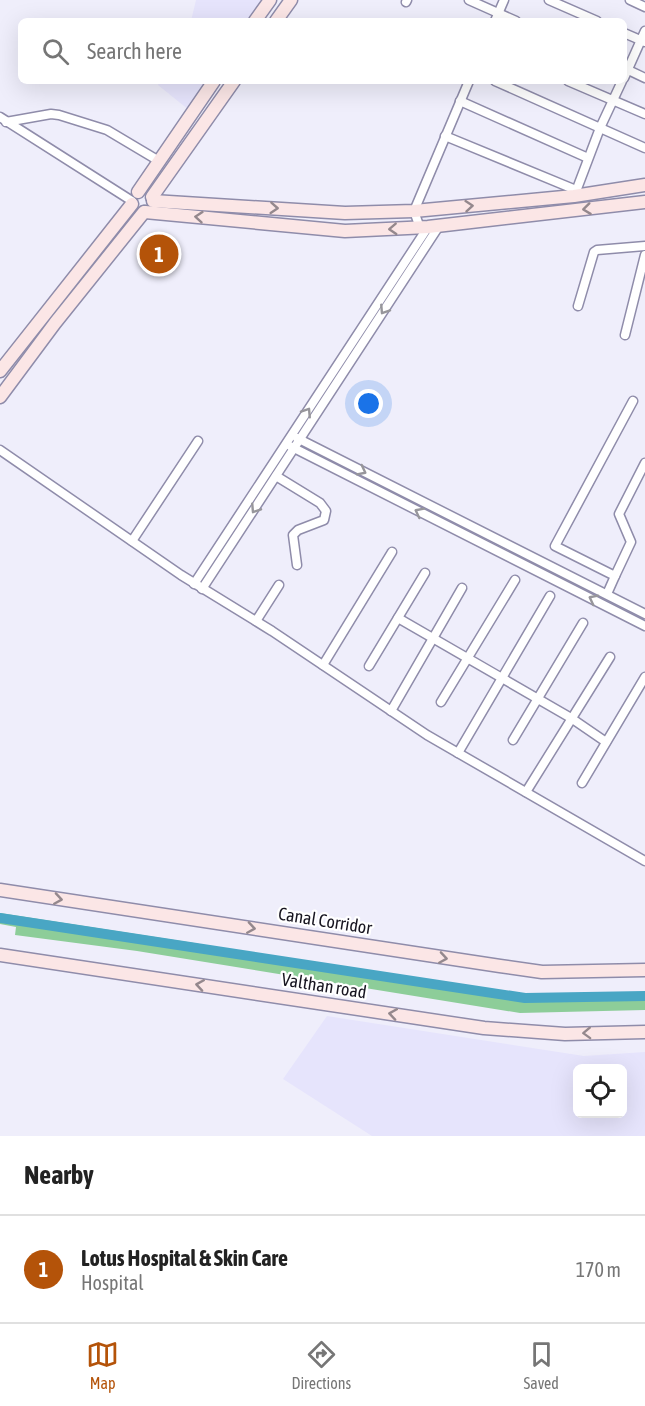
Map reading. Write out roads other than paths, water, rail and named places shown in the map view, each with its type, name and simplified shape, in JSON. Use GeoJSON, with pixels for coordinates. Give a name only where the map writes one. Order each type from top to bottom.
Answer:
{"type":"FeatureCollection","features":[{"type":"Feature","properties":{"kind":"street"},"geometry":{"type":"LineString","coordinates":[[257,18],[270,0]]}},
{"type":"Feature","properties":{"kind":"street"},"geometry":{"type":"LineString","coordinates":[[278,18],[291,0]]}},
{"type":"Feature","properties":{"kind":"street"},"geometry":{"type":"LineString","coordinates":[[469,0],[497,17],[504,0]]}},
{"type":"Feature","properties":{"kind":"street"},"geometry":{"type":"LineString","coordinates":[[549,0],[590,18]]}},
{"type":"Feature","properties":{"kind":"street"},"geometry":{"type":"LineString","coordinates":[[630,0],[645,7]]}},
{"type":"Feature","properties":{"kind":"street"},"geometry":{"type":"LineString","coordinates":[[627,70],[643,41],[645,31]]}},
{"type":"Feature","properties":{"kind":"street"},"geometry":{"type":"LineString","coordinates":[[627,34],[643,41]]}},
{"type":"Feature","properties":{"kind":"street"},"geometry":{"type":"LineString","coordinates":[[627,74],[645,78]]}},
{"type":"Feature","properties":{"kind":"street"},"geometry":{"type":"LineString","coordinates":[[0,371],[134,199],[212,84]]}},
{"type":"Feature","properties":{"kind":"street"},"geometry":{"type":"LineString","coordinates":[[152,199],[232,84]]}},
{"type":"Feature","properties":{"kind":"street"},"geometry":{"type":"LineString","coordinates":[[414,212],[468,84]]}},
{"type":"Feature","properties":{"kind":"street"},"geometry":{"type":"LineString","coordinates":[[502,84],[645,148]]}},
{"type":"Feature","properties":{"kind":"street"},"geometry":{"type":"LineString","coordinates":[[575,84],[645,114]]}},
{"type":"Feature","properties":{"kind":"street"},"geometry":{"type":"LineString","coordinates":[[575,193],[600,128],[620,84]]}},
{"type":"Feature","properties":{"kind":"street"},"geometry":{"type":"LineString","coordinates":[[460,101],[588,159]]}},
{"type":"Feature","properties":{"kind":"street"},"geometry":{"type":"LineString","coordinates":[[3,120],[59,115],[108,130],[159,161]]}},
{"type":"Feature","properties":{"kind":"street"},"geometry":{"type":"LineString","coordinates":[[3,120],[134,199],[138,212],[345,231],[429,227],[645,202]]}},
{"type":"Feature","properties":{"kind":"street"},"geometry":{"type":"LineString","coordinates":[[445,135],[575,193]]}},
{"type":"Feature","properties":{"kind":"street"},"geometry":{"type":"LineString","coordinates":[[152,199],[345,213],[414,212],[645,185]]}},
{"type":"Feature","properties":{"kind":"street"},"geometry":{"type":"LineString","coordinates":[[0,397],[55,323],[145,212],[152,207],[152,199],[148,193],[134,199]]}},
{"type":"Feature","properties":{"kind":"street"},"geometry":{"type":"LineString","coordinates":[[414,212],[429,227]]}},
{"type":"Feature","properties":{"kind":"street"},"geometry":{"type":"LineString","coordinates":[[194,584],[429,227]]}},
{"type":"Feature","properties":{"kind":"street"},"geometry":{"type":"LineString","coordinates":[[202,589],[300,439],[429,227]]}},
{"type":"Feature","properties":{"kind":"street"},"geometry":{"type":"LineString","coordinates":[[578,306],[594,252],[645,246]]}},
{"type":"Feature","properties":{"kind":"street"},"geometry":{"type":"LineString","coordinates":[[625,335],[645,255]]}},
{"type":"Feature","properties":{"kind":"street"},"geometry":{"type":"LineString","coordinates":[[615,576],[555,546],[633,401]]}},
{"type":"Feature","properties":{"kind":"street"},"geometry":{"type":"LineString","coordinates":[[292,435],[645,614]]}},
{"type":"Feature","properties":{"kind":"street"},"geometry":{"type":"LineString","coordinates":[[132,541],[198,441]]}},
{"type":"Feature","properties":{"kind":"street"},"geometry":{"type":"LineString","coordinates":[[285,444],[645,626]]}},
{"type":"Feature","properties":{"kind":"street"},"geometry":{"type":"LineString","coordinates":[[0,450],[194,584],[256,621],[391,711],[458,753],[645,861]]}},
{"type":"Feature","properties":{"kind":"street"},"geometry":{"type":"LineString","coordinates":[[607,594],[631,542],[619,514],[645,463]]}},
{"type":"Feature","properties":{"kind":"street"},"geometry":{"type":"LineString","coordinates":[[276,476],[320,503],[326,511],[324,520],[298,530],[293,535],[297,565]]}},
{"type":"Feature","properties":{"kind":"street"},"geometry":{"type":"LineString","coordinates":[[323,665],[392,552]]}},
{"type":"Feature","properties":{"kind":"street"},"geometry":{"type":"LineString","coordinates":[[369,666],[425,573]]}},
{"type":"Feature","properties":{"kind":"street"},"geometry":{"type":"LineString","coordinates":[[441,702],[515,580]]}},
{"type":"Feature","properties":{"kind":"street"},"geometry":{"type":"LineString","coordinates":[[256,621],[279,585]]}},
{"type":"Feature","properties":{"kind":"street"},"geometry":{"type":"LineString","coordinates":[[391,711],[462,588]]}},
{"type":"Feature","properties":{"kind":"street"},"geometry":{"type":"LineString","coordinates":[[458,753],[550,596]]}},
{"type":"Feature","properties":{"kind":"street"},"geometry":{"type":"LineString","coordinates":[[398,618],[571,718],[606,742]]}},
{"type":"Feature","properties":{"kind":"street"},"geometry":{"type":"LineString","coordinates":[[513,740],[583,623]]}},
{"type":"Feature","properties":{"kind":"street"},"geometry":{"type":"LineString","coordinates":[[526,792],[610,657]]}},
{"type":"Feature","properties":{"kind":"street"},"geometry":{"type":"LineString","coordinates":[[582,783],[645,677]]}},
{"type":"Feature","properties":{"kind":"street","name":"Canal Corridor"},"geometry":{"type":"LineString","coordinates":[[0,890],[542,972],[645,970]]}},
{"type":"Feature","properties":{"kind":"street","name":"Valthan road"},"geometry":{"type":"LineString","coordinates":[[0,955],[484,1028],[566,1034],[645,1032]]}},
{"type":"Feature","properties":{"kind":"waterway"},"geometry":{"type":"LineString","coordinates":[[0,918],[525,998],[645,996]]}},
{"type":"Feature","properties":{"kind":"place","name":"Lotus Hospital & Skin Care"},"geometry":{"type":"Point","coordinates":[159,254]}}]}
